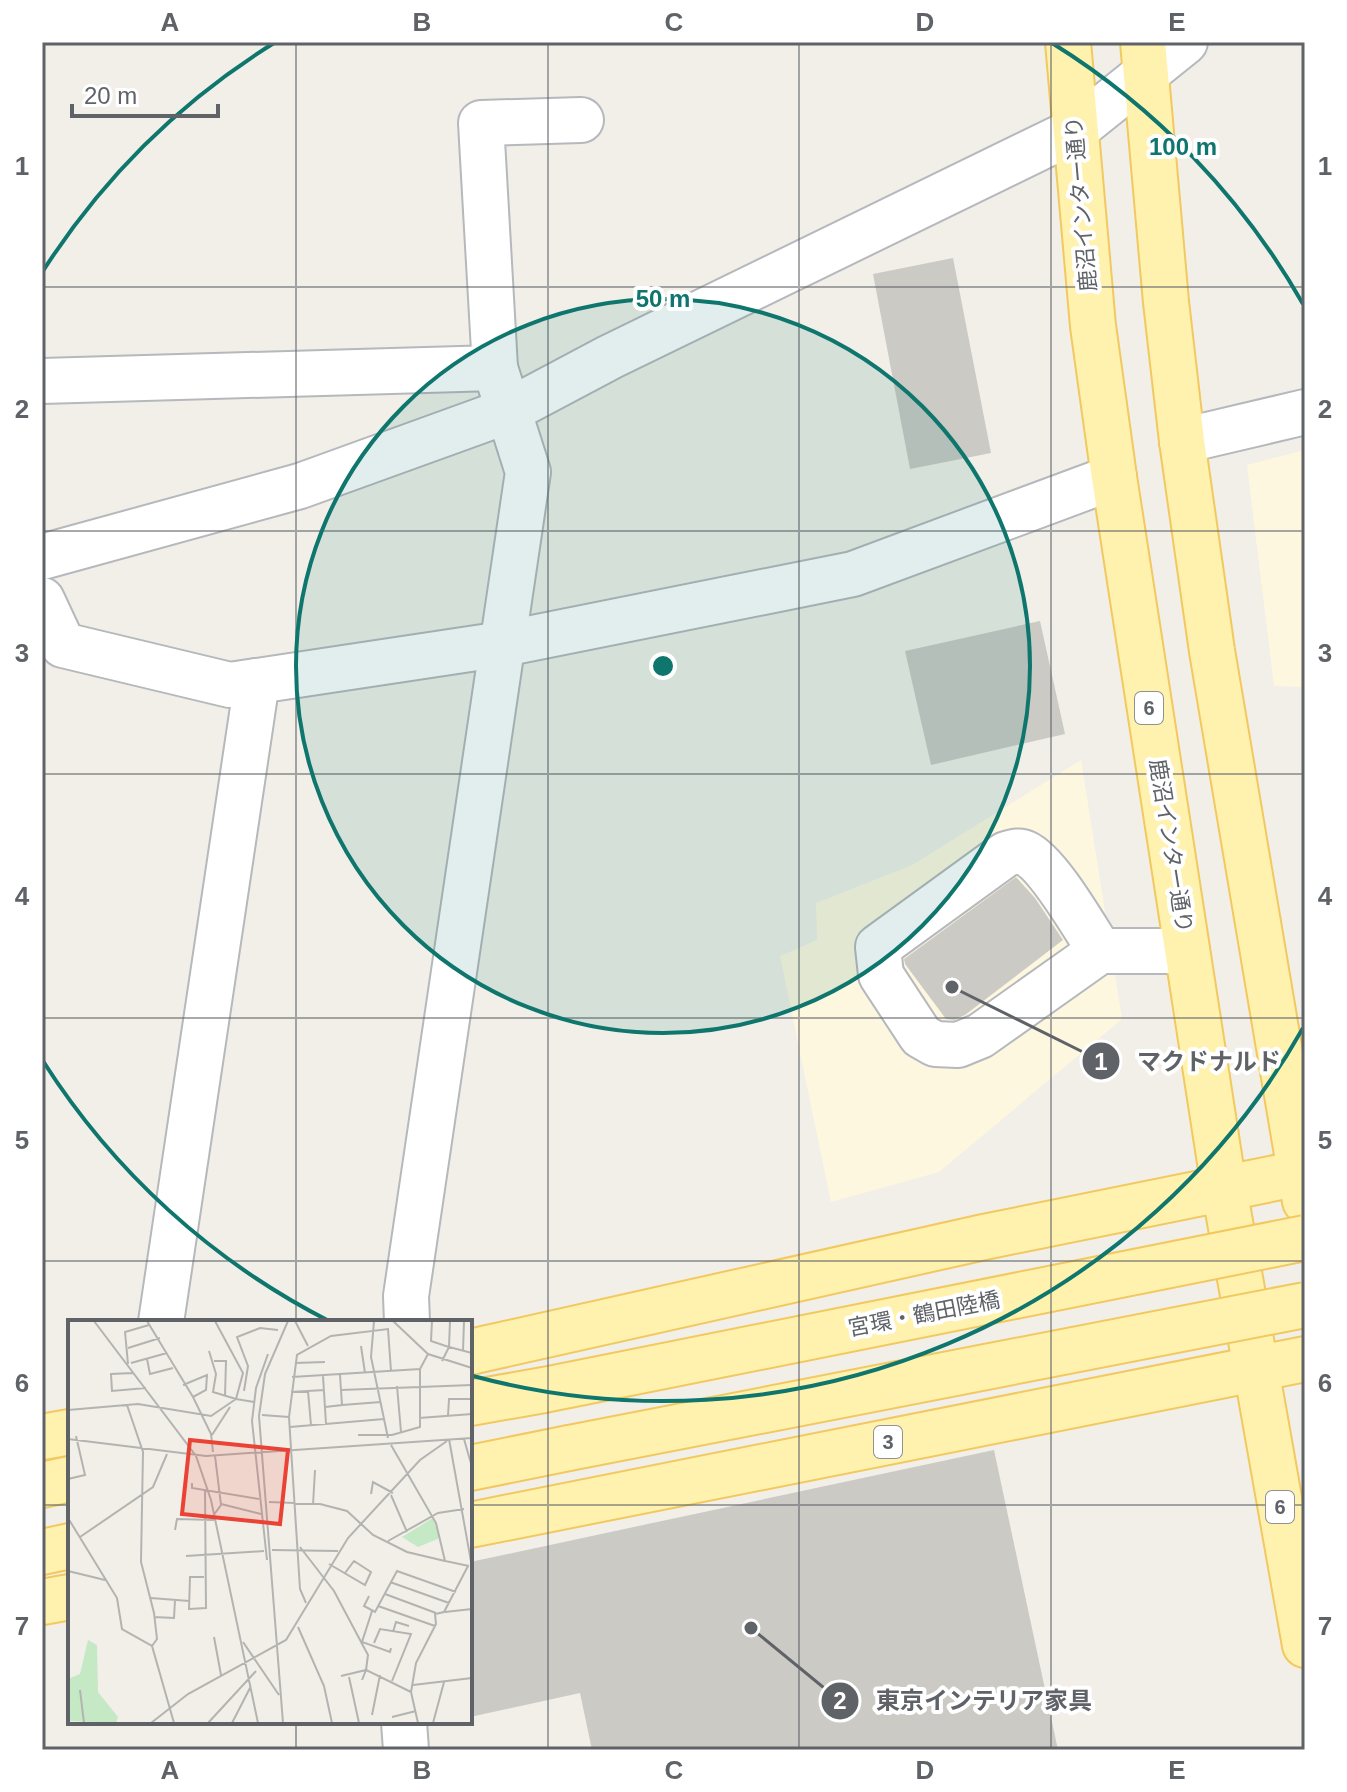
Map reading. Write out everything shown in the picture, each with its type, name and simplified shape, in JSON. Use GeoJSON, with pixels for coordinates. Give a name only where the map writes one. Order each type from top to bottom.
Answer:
{"type":"FeatureCollection","features":[{"type":"Feature","properties":{"kind":"main road","name":"鹿沼インター通り"},"geometry":{"type":"LineString","coordinates":[[1068,42],[1093,326],[1114,477],[1224,1188],[1305,1645]]}},
{"type":"Feature","properties":{"kind":"main road"},"geometry":{"type":"LineString","coordinates":[[472,1352],[984,1237],[1224,1188],[1303,1182],[1215,667],[1182,441],[1144,59]]}},
{"type":"Feature","properties":{"kind":"main road","name":"宮環・鶴田陸橋"},"geometry":{"type":"LineString","coordinates":[[472,1403],[1305,1238]]}},
{"type":"Feature","properties":{"kind":"main road"},"geometry":{"type":"LineString","coordinates":[[472,1468],[1305,1305]]}},
{"type":"Feature","properties":{"kind":"main road","name":"3"},"geometry":{"type":"LineString","coordinates":[[472,1525],[1305,1359]]}},
{"type":"Feature","properties":{"kind":"main road"},"geometry":{"type":"LineString","coordinates":[[42,1437],[68,1432]]}},
{"type":"Feature","properties":{"kind":"main road"},"geometry":{"type":"LineString","coordinates":[[42,1485],[68,1479]]}},
{"type":"Feature","properties":{"kind":"main road"},"geometry":{"type":"LineString","coordinates":[[42,1552],[68,1546]]}},
{"type":"Feature","properties":{"kind":"main road"},"geometry":{"type":"LineString","coordinates":[[42,1602],[68,1597]]}},
{"type":"Feature","properties":{"kind":"street"},"geometry":{"type":"LineString","coordinates":[[42,557],[300,486],[510,410],[610,357],[1074,131],[1144,59],[1185,42]]}},
{"type":"Feature","properties":{"kind":"street"},"geometry":{"type":"LineString","coordinates":[[407,1320],[406,1296],[528,472],[495,368],[481,123],[581,120]]}},
{"type":"Feature","properties":{"kind":"street"},"geometry":{"type":"LineString","coordinates":[[42,381],[495,368]]}},
{"type":"Feature","properties":{"kind":"street"},"geometry":{"type":"LineString","coordinates":[[1182,441],[1305,412]]}},
{"type":"Feature","properties":{"kind":"street"},"geometry":{"type":"LineString","coordinates":[[42,600],[63,645],[230,685],[503,644],[853,574],[1114,477]]}},
{"type":"Feature","properties":{"kind":"street"},"geometry":{"type":"LineString","coordinates":[[161,1320],[257,681]]}},
{"type":"Feature","properties":{"kind":"street"},"geometry":{"type":"LineString","coordinates":[[1100,951],[1044,869],[1021,851],[1006,854],[878,947],[881,975],[921,1036],[935,1044],[947,1045],[958,1045],[980,1036],[1100,951],[1187,951]]}},
{"type":"Feature","properties":{"kind":"street"},"geometry":{"type":"LineString","coordinates":[[404,1724],[406,1750]]}},
{"type":"Feature","properties":{"kind":"shaded area"},"geometry":{"type":"Polygon","coordinates":[[[1305,450],[1305,687],[1274,686],[1247,465],[1305,450]]]}},
{"type":"Feature","properties":{"kind":"shaded area"},"geometry":{"type":"Polygon","coordinates":[[[1081,760],[1122,1019],[939,1172],[831,1202],[780,956],[817,940],[816,903],[912,865],[1081,760]]]}},
{"type":"Feature","properties":{"kind":"building"},"geometry":{"type":"Polygon","coordinates":[[[953,258],[991,453],[910,469],[873,274],[953,258]]]}},
{"type":"Feature","properties":{"kind":"building"},"geometry":{"type":"Polygon","coordinates":[[[1040,621],[1065,734],[931,765],[905,651],[1040,621]]]}},
{"type":"Feature","properties":{"kind":"building"},"geometry":{"type":"Polygon","coordinates":[[[1016,877],[1035,898],[1063,940],[965,1015],[954,1020],[946,1019],[904,959],[1016,877]]]}},
{"type":"Feature","properties":{"kind":"building"},"geometry":{"type":"Polygon","coordinates":[[[994,1450],[1058,1750],[592,1750],[580,1693],[472,1717],[472,1562],[994,1450]]]}},
{"type":"Feature","properties":{"kind":"place","name":"マクドナルド"},"geometry":{"type":"Point","coordinates":[952,987]}},
{"type":"Feature","properties":{"kind":"place","name":"東京インテリア家具"},"geometry":{"type":"Point","coordinates":[751,1628]}}]}
